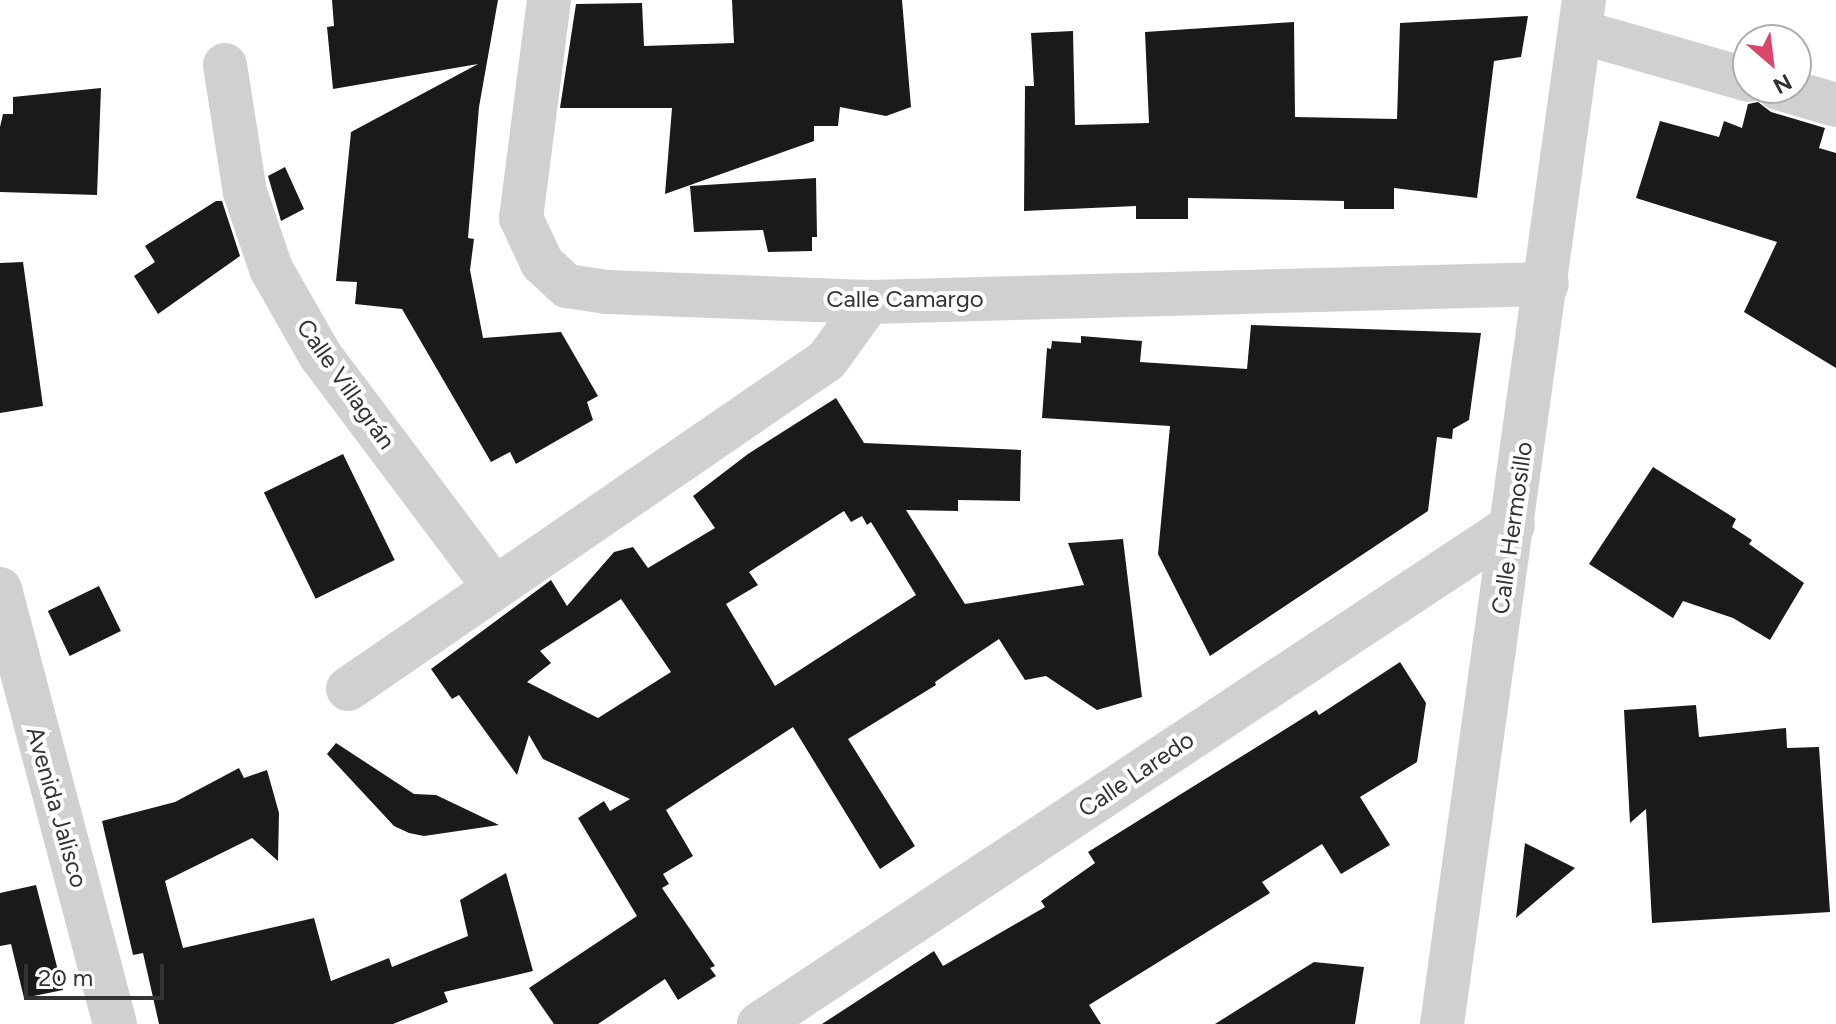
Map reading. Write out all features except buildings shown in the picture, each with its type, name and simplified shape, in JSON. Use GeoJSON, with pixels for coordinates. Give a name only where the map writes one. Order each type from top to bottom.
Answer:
{"type":"FeatureCollection","features":[{"type":"Feature","properties":{"kind":"street","name":"Calle Camargo"},"geometry":{"type":"LineString","coordinates":[[549,0],[521,218],[542,263],[567,286],[607,292],[869,302],[1547,284]]}},
{"type":"Feature","properties":{"kind":"street"},"geometry":{"type":"LineString","coordinates":[[1583,16],[1732,74]]}},
{"type":"Feature","properties":{"kind":"street","name":"Calle Hermosillo"},"geometry":{"type":"LineString","coordinates":[[1442,1024],[1583,16]]}},
{"type":"Feature","properties":{"kind":"street","name":"Calle Villagrán"},"geometry":{"type":"LineString","coordinates":[[225,65],[245,192],[271,269],[320,355],[494,587]]}},
{"type":"Feature","properties":{"kind":"street"},"geometry":{"type":"LineString","coordinates":[[1812,98],[1836,105]]}},
{"type":"Feature","properties":{"kind":"street"},"geometry":{"type":"LineString","coordinates":[[348,689],[827,360],[869,302]]}},
{"type":"Feature","properties":{"kind":"street","name":"Calle Laredo"},"geometry":{"type":"LineString","coordinates":[[759,1024],[1513,525]]}},
{"type":"Feature","properties":{"kind":"street","name":"Avenida Jalisco"},"geometry":{"type":"LineString","coordinates":[[0,589],[115,1024]]}}]}
